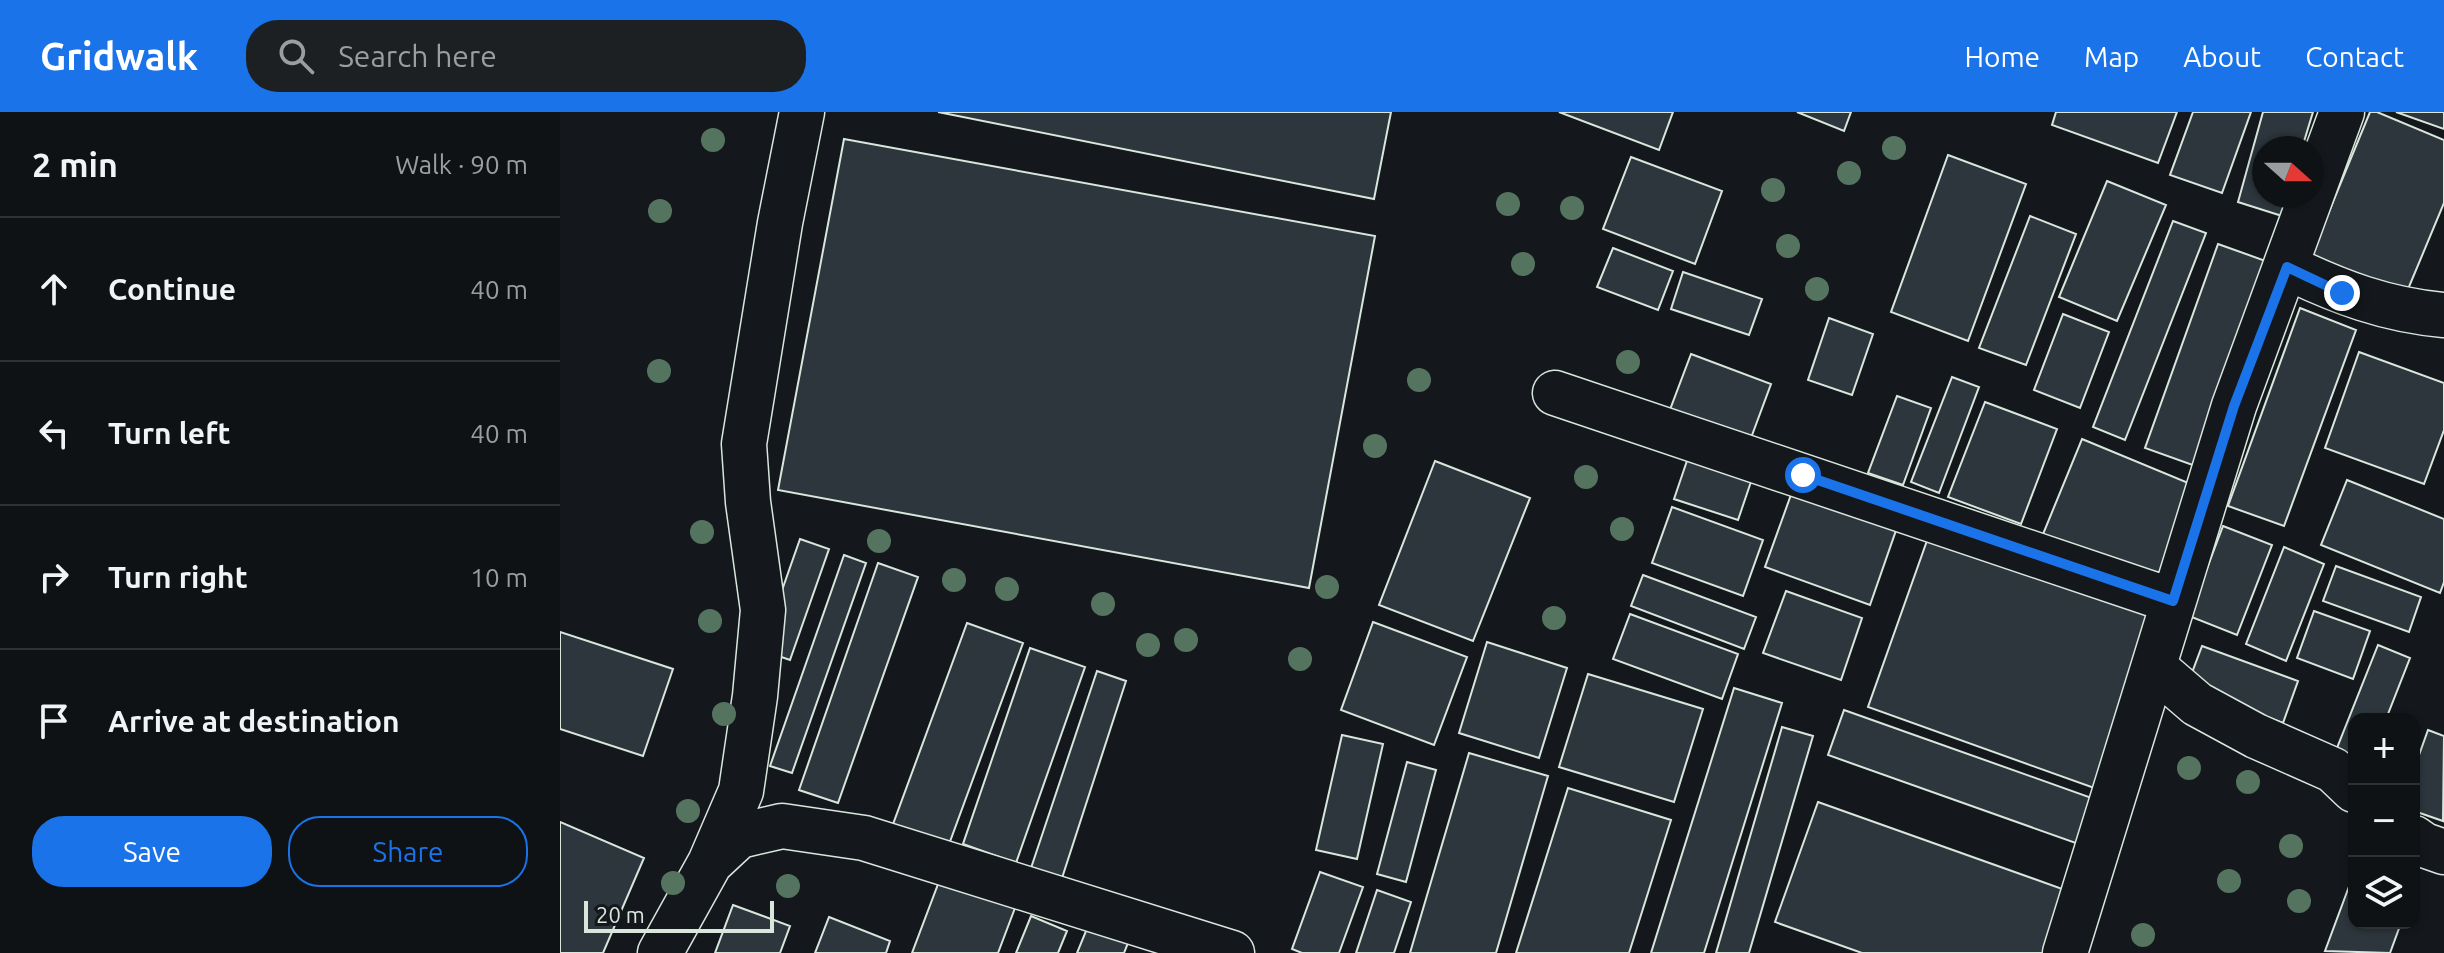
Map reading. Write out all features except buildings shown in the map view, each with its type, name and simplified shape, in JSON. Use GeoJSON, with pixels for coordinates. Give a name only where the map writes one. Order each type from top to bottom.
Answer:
{"type":"FeatureCollection","features":[{"type":"Feature","properties":{"kind":"street"},"geometry":{"type":"LineString","coordinates":[[660,953],[710,863],[741,791],[755,696],[763,610],[748,502],[744,444],[769,285],[802,112]]}},
{"type":"Feature","properties":{"kind":"street"},"geometry":{"type":"LineString","coordinates":[[2065,953],[2234,406],[2342,112]]}},
{"type":"Feature","properties":{"kind":"street"},"geometry":{"type":"LineString","coordinates":[[2287,267],[2342,293],[2414,312],[2444,315]]}},
{"type":"Feature","properties":{"kind":"street"},"geometry":{"type":"LineString","coordinates":[[1555,393],[2173,601]]}},
{"type":"Feature","properties":{"kind":"street"},"geometry":{"type":"LineString","coordinates":[[2154,667],[2197,704],[2256,736],[2333,770],[2349,785]]}},
{"type":"Feature","properties":{"kind":"street"},"geometry":{"type":"LineString","coordinates":[[710,863],[739,836],[782,826],[864,838],[1232,953]]}},
{"type":"Feature","properties":{"kind":"street"},"geometry":{"type":"LineString","coordinates":[[2420,842],[2444,852]]}},
{"type":"Feature","properties":{"kind":"route"},"geometry":{"type":"LineString","coordinates":[[1803,475],[2173,601],[2234,406],[2287,267],[2342,293]]}}]}
